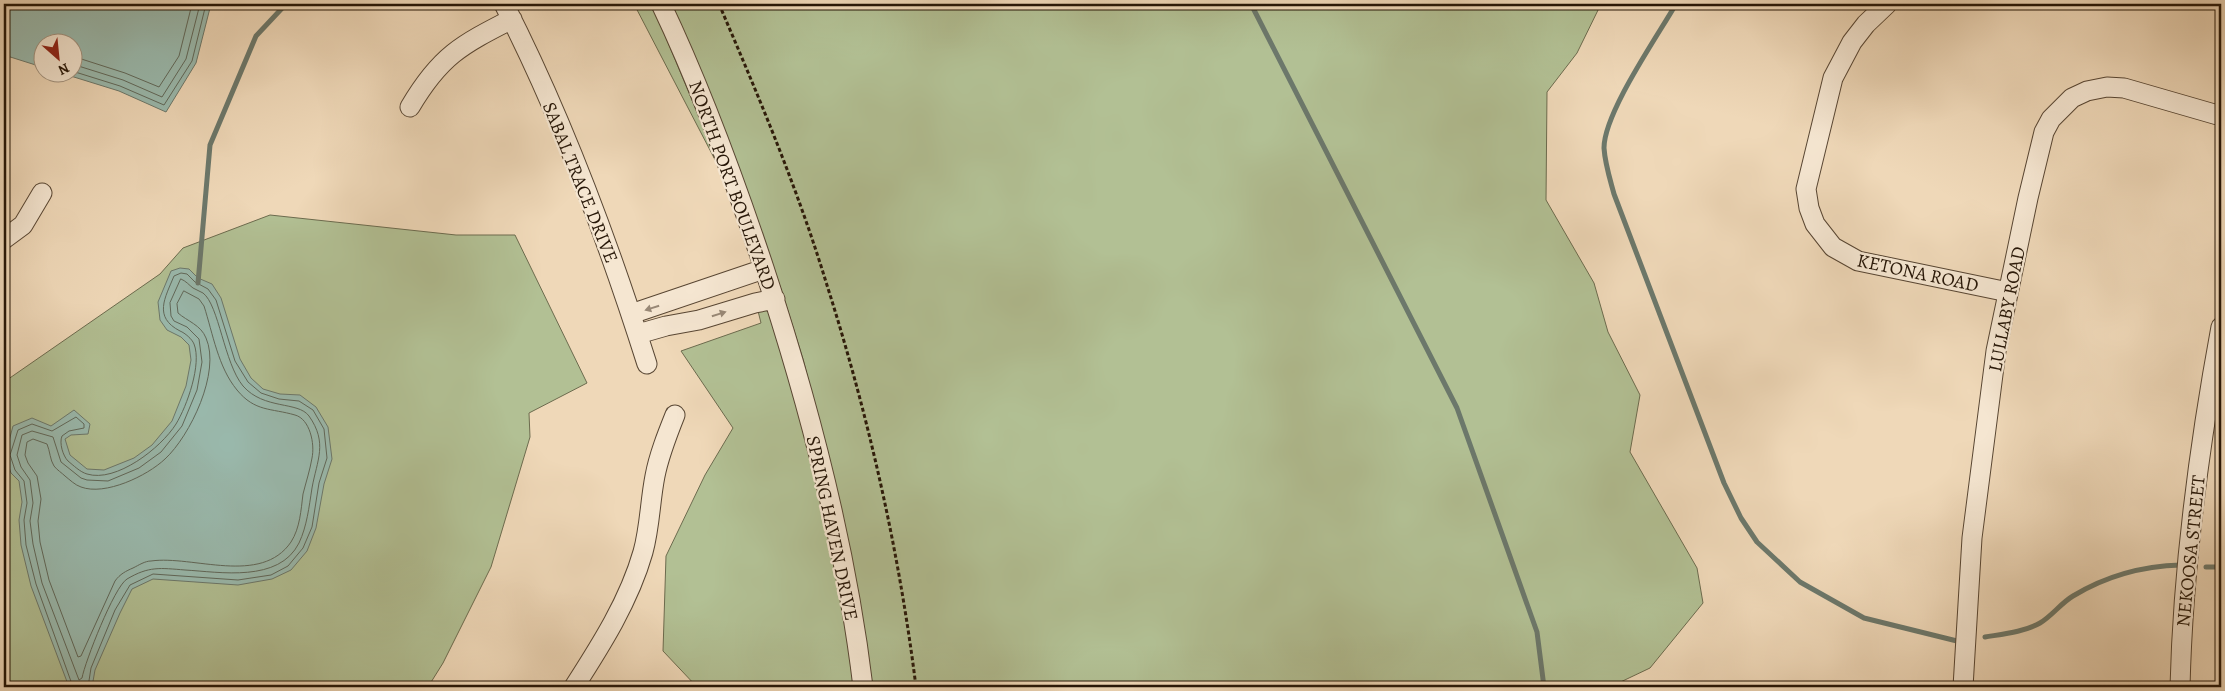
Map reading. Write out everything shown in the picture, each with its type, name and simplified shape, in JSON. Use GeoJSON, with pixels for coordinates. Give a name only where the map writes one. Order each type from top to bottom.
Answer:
{"type":"FeatureCollection","features":[{"type":"Feature","properties":{"kind":"street","name":"NORTH PORT BOULEVARD"},"geometry":{"type":"LineString","coordinates":[[661,4],[726,159],[775,299],[797,370]]}},
{"type":"Feature","properties":{"kind":"street","name":"KETONA ROAD"},"geometry":{"type":"LineString","coordinates":[[1887,4],[1866,24],[1852,42],[1833,78],[1806,189],[1809,208],[1815,224],[1833,246],[1858,261],[1977,284],[2008,292]]}},
{"type":"Feature","properties":{"kind":"street"},"geometry":{"type":"LineString","coordinates":[[410,107],[427,80],[451,54],[478,36],[508,11]]}},
{"type":"Feature","properties":{"kind":"street","name":"SABAL TRACE DRIVE"},"geometry":{"type":"LineString","coordinates":[[508,11],[544,87],[588,194],[647,364]]}},
{"type":"Feature","properties":{"kind":"street","name":"LULLABY ROAD"},"geometry":{"type":"LineString","coordinates":[[1963,687],[1972,538],[1996,351],[2044,132],[2051,119],[2063,105],[2087,91],[2106,87],[2124,88],[2221,116]]}},
{"type":"Feature","properties":{"kind":"street"},"geometry":{"type":"LineString","coordinates":[[4,239],[29,218],[42,193]]}},
{"type":"Feature","properties":{"kind":"street"},"geometry":{"type":"LineString","coordinates":[[631,314],[764,269]]}},
{"type":"Feature","properties":{"kind":"street"},"geometry":{"type":"LineString","coordinates":[[680,298],[689,322]]}},
{"type":"Feature","properties":{"kind":"street"},"geometry":{"type":"LineString","coordinates":[[638,334],[689,322],[755,302],[775,299]]}},
{"type":"Feature","properties":{"kind":"street","name":"NEKOOSA STREET"},"geometry":{"type":"LineString","coordinates":[[2180,687],[2181,634],[2199,457],[2221,327]]}},
{"type":"Feature","properties":{"kind":"street","name":"SPRING HAVEN DRIVE"},"geometry":{"type":"LineString","coordinates":[[797,370],[842,560],[863,687]]}},
{"type":"Feature","properties":{"kind":"street"},"geometry":{"type":"LineString","coordinates":[[574,687],[614,621],[635,576],[648,531],[654,478],[660,454],[675,415]]}},
{"type":"Feature","properties":{"kind":"path"},"geometry":{"type":"LineString","coordinates":[[719,4],[761,100],[826,281],[849,358],[887,515],[902,594],[916,687]]}},
{"type":"Feature","properties":{"kind":"green space"},"geometry":{"type":"Polygon","coordinates":[[[634,4],[652,4],[724,177],[634,4]]]}},
{"type":"Feature","properties":{"kind":"green space"},"geometry":{"type":"Polygon","coordinates":[[[671,4],[1601,4],[1577,53],[1547,92],[1546,200],[1594,283],[1608,332],[1640,395],[1630,452],[1697,568],[1703,603],[1650,668],[1610,687],[871,687],[824,442],[803,359],[781,289],[734,156],[671,4]]]}},
{"type":"Feature","properties":{"kind":"green space"},"geometry":{"type":"Polygon","coordinates":[[[270,215],[456,235],[515,235],[587,383],[529,413],[530,437],[491,567],[443,663],[428,687],[4,687],[4,382],[160,274],[183,248],[270,215]]]}},
{"type":"Feature","properties":{"kind":"green space"},"geometry":{"type":"Polygon","coordinates":[[[769,309],[796,402],[831,544],[855,687],[697,687],[663,651],[666,556],[705,475],[733,428],[681,351],[761,323],[758,311],[769,309]]]}},
{"type":"Feature","properties":{"kind":"water"},"geometry":{"type":"Polygon","coordinates":[[[4,4],[211,4],[196,63],[166,112],[119,91],[82,80],[82,32],[32,32],[32,64],[4,55],[4,4]]]}},
{"type":"Feature","properties":{"kind":"water"},"geometry":{"type":"Polygon","coordinates":[[[180,268],[189,269],[198,278],[212,284],[221,298],[240,359],[251,378],[263,389],[280,394],[300,395],[316,407],[328,427],[332,459],[324,484],[316,528],[307,551],[291,570],[272,579],[238,585],[153,579],[132,589],[95,670],[92,687],[69,687],[31,586],[21,545],[19,520],[22,502],[19,481],[11,473],[5,456],[13,426],[32,418],[51,426],[74,410],[90,424],[88,434],[71,435],[65,439],[70,455],[87,469],[104,470],[134,458],[152,445],[172,421],[186,386],[191,360],[189,345],[181,337],[167,330],[160,320],[158,302],[171,271],[180,268]]]}},
{"type":"Feature","properties":{"kind":"waterway"},"geometry":{"type":"LineString","coordinates":[[198,283],[210,145],[256,36],[286,4]]}},
{"type":"Feature","properties":{"kind":"waterway"},"geometry":{"type":"LineString","coordinates":[[1251,4],[1457,408],[1537,632],[1544,687]]}},
{"type":"Feature","properties":{"kind":"waterway"},"geometry":{"type":"LineString","coordinates":[[1676,4],[1622,96],[1606,133],[1604,148],[1614,194],[1724,483],[1741,518],[1757,542],[1800,582],[1864,618],[1957,641]]}},
{"type":"Feature","properties":{"kind":"waterway"},"geometry":{"type":"LineString","coordinates":[[1985,637],[2034,626],[2073,596],[2111,578],[2152,567],[2181,565]]}},
{"type":"Feature","properties":{"kind":"waterway"},"geometry":{"type":"LineString","coordinates":[[2206,567],[2221,567]]}}]}
